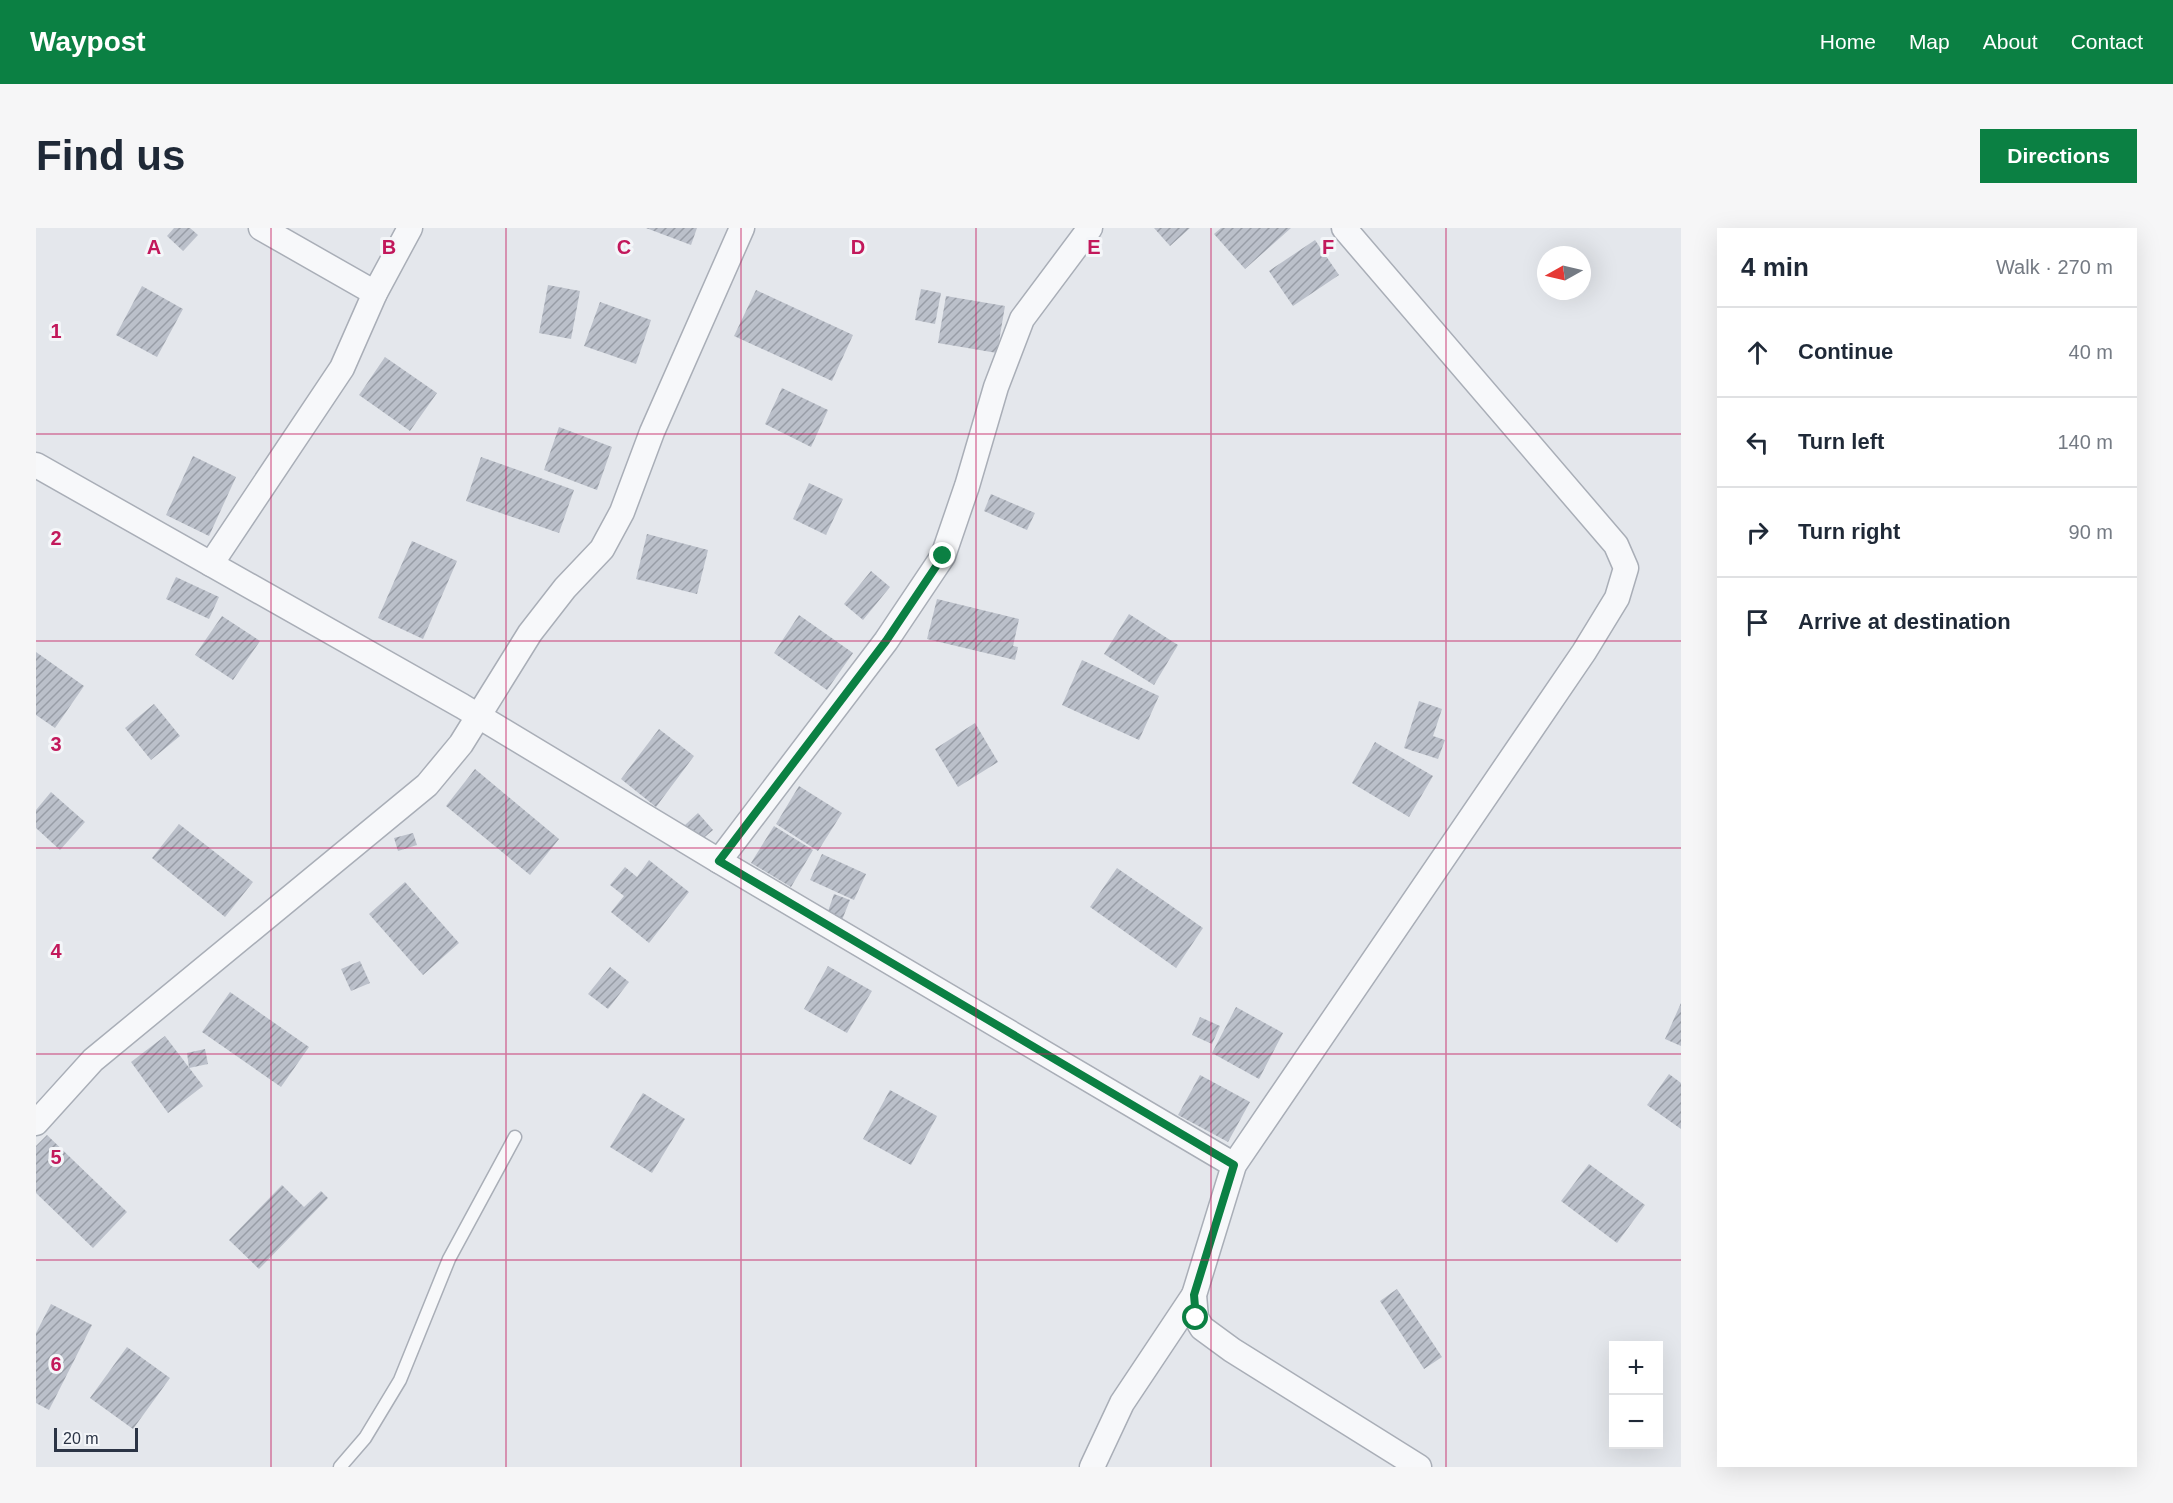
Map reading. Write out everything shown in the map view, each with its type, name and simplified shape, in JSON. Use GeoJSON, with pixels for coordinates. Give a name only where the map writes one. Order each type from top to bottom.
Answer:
{"type":"FeatureCollection","features":[{"type":"Feature","properties":{"kind":"street"},"geometry":{"type":"LineString","coordinates":[[261,228],[375,293]]}},
{"type":"Feature","properties":{"kind":"street"},"geometry":{"type":"LineString","coordinates":[[211,564],[342,368],[375,293],[410,228]]}},
{"type":"Feature","properties":{"kind":"street"},"geometry":{"type":"LineString","coordinates":[[36,1124],[93,1060],[427,785],[461,744],[530,633],[565,588],[602,549],[622,512],[652,432],[741,228]]}},
{"type":"Feature","properties":{"kind":"street"},"geometry":{"type":"LineString","coordinates":[[719,861],[886,641],[943,556],[967,486],[996,387],[1022,319],[1090,228]]}},
{"type":"Feature","properties":{"kind":"street"},"geometry":{"type":"LineString","coordinates":[[1092,1467],[1122,1403],[1194,1295],[1234,1165],[1584,652],[1617,598],[1626,568],[1616,545],[1344,228]]}},
{"type":"Feature","properties":{"kind":"street"},"geometry":{"type":"LineString","coordinates":[[36,465],[452,700],[719,861],[1234,1165]]}},
{"type":"Feature","properties":{"kind":"street"},"geometry":{"type":"LineString","coordinates":[[1194,1295],[1196,1318],[1202,1328],[1242,1356],[1419,1467]]}},
{"type":"Feature","properties":{"kind":"lane"},"geometry":{"type":"LineString","coordinates":[[340,1467],[364,1438],[400,1380],[449,1259],[515,1137]]}},
{"type":"Feature","properties":{"kind":"building"},"geometry":{"type":"Polygon","coordinates":[[[174,228],[190,228],[198,235],[183,251],[167,236],[174,228]]]}},
{"type":"Feature","properties":{"kind":"building"},"geometry":{"type":"Polygon","coordinates":[[[646,228],[697,228],[691,245],[646,228]]]}},
{"type":"Feature","properties":{"kind":"building"},"geometry":{"type":"Polygon","coordinates":[[[1154,228],[1190,228],[1170,246],[1154,228]]]}},
{"type":"Feature","properties":{"kind":"building"},"geometry":{"type":"Polygon","coordinates":[[[1221,228],[1291,228],[1245,269],[1214,234],[1221,228]]]}},
{"type":"Feature","properties":{"kind":"building"},"geometry":{"type":"Polygon","coordinates":[[[1315,240],[1339,275],[1293,306],[1269,271],[1315,240]]]}},
{"type":"Feature","properties":{"kind":"building"},"geometry":{"type":"Polygon","coordinates":[[[548,285],[580,291],[571,339],[539,333],[548,285]]]}},
{"type":"Feature","properties":{"kind":"building"},"geometry":{"type":"Polygon","coordinates":[[[142,286],[183,309],[157,357],[116,335],[142,286]]]}},
{"type":"Feature","properties":{"kind":"building"},"geometry":{"type":"Polygon","coordinates":[[[921,289],[941,293],[935,324],[915,320],[921,289]]]}},
{"type":"Feature","properties":{"kind":"building"},"geometry":{"type":"Polygon","coordinates":[[[756,290],[853,335],[832,381],[734,336],[756,290]]]}},
{"type":"Feature","properties":{"kind":"building"},"geometry":{"type":"Polygon","coordinates":[[[946,296],[1005,306],[997,353],[938,343],[946,296]]]}},
{"type":"Feature","properties":{"kind":"building"},"geometry":{"type":"Polygon","coordinates":[[[600,302],[651,320],[636,364],[584,346],[600,302]]]}},
{"type":"Feature","properties":{"kind":"building"},"geometry":{"type":"Polygon","coordinates":[[[385,357],[437,393],[410,431],[359,395],[385,357]]]}},
{"type":"Feature","properties":{"kind":"building"},"geometry":{"type":"Polygon","coordinates":[[[782,388],[828,410],[811,447],[765,424],[782,388]]]}},
{"type":"Feature","properties":{"kind":"building"},"geometry":{"type":"Polygon","coordinates":[[[559,427],[612,447],[597,490],[544,470],[559,427]]]}},
{"type":"Feature","properties":{"kind":"building"},"geometry":{"type":"Polygon","coordinates":[[[193,456],[236,477],[209,536],[166,515],[193,456]]]}},
{"type":"Feature","properties":{"kind":"building"},"geometry":{"type":"Polygon","coordinates":[[[481,457],[574,490],[559,533],[466,501],[481,457]]]}},
{"type":"Feature","properties":{"kind":"building"},"geometry":{"type":"Polygon","coordinates":[[[809,483],[843,499],[826,535],[793,519],[809,483]]]}},
{"type":"Feature","properties":{"kind":"building"},"geometry":{"type":"Polygon","coordinates":[[[991,494],[1035,513],[1027,530],[984,511],[991,494]]]}},
{"type":"Feature","properties":{"kind":"building"},"geometry":{"type":"Polygon","coordinates":[[[647,534],[708,550],[697,594],[636,579],[647,534]]]}},
{"type":"Feature","properties":{"kind":"building"},"geometry":{"type":"Polygon","coordinates":[[[412,541],[457,561],[423,639],[378,618],[412,541]]]}},
{"type":"Feature","properties":{"kind":"building"},"geometry":{"type":"Polygon","coordinates":[[[871,571],[890,587],[863,620],[844,604],[871,571]]]}},
{"type":"Feature","properties":{"kind":"building"},"geometry":{"type":"Polygon","coordinates":[[[176,577],[219,597],[209,619],[166,599],[176,577]]]}},
{"type":"Feature","properties":{"kind":"building"},"geometry":{"type":"Polygon","coordinates":[[[937,599],[1019,619],[1013,646],[1018,647],[1015,660],[927,639],[937,599]]]}},
{"type":"Feature","properties":{"kind":"building"},"geometry":{"type":"Polygon","coordinates":[[[1129,614],[1178,645],[1154,685],[1104,654],[1129,614]]]}},
{"type":"Feature","properties":{"kind":"building"},"geometry":{"type":"Polygon","coordinates":[[[799,615],[853,653],[827,690],[774,653],[799,615]]]}},
{"type":"Feature","properties":{"kind":"building"},"geometry":{"type":"Polygon","coordinates":[[[222,616],[260,641],[233,680],[195,655],[222,616]]]}},
{"type":"Feature","properties":{"kind":"building"},"geometry":{"type":"Polygon","coordinates":[[[36,652],[84,686],[55,728],[36,715],[36,652]]]}},
{"type":"Feature","properties":{"kind":"building"},"geometry":{"type":"Polygon","coordinates":[[[1082,660],[1159,696],[1139,740],[1062,705],[1082,660]]]}},
{"type":"Feature","properties":{"kind":"building"},"geometry":{"type":"Polygon","coordinates":[[[1419,701],[1442,709],[1433,736],[1445,740],[1438,759],[1404,748],[1419,701]]]}},
{"type":"Feature","properties":{"kind":"building"},"geometry":{"type":"Polygon","coordinates":[[[154,704],[180,736],[151,760],[125,728],[154,704]]]}},
{"type":"Feature","properties":{"kind":"building"},"geometry":{"type":"Polygon","coordinates":[[[975,723],[998,762],[958,787],[935,749],[975,723]]]}},
{"type":"Feature","properties":{"kind":"building"},"geometry":{"type":"Polygon","coordinates":[[[659,729],[694,756],[656,807],[621,779],[659,729]]]}},
{"type":"Feature","properties":{"kind":"building"},"geometry":{"type":"Polygon","coordinates":[[[1375,742],[1433,776],[1409,817],[1352,783],[1375,742]]]}},
{"type":"Feature","properties":{"kind":"building"},"geometry":{"type":"Polygon","coordinates":[[[475,769],[559,839],[530,875],[446,806],[475,769]]]}},
{"type":"Feature","properties":{"kind":"building"},"geometry":{"type":"Polygon","coordinates":[[[799,786],[842,813],[818,851],[776,824],[799,786]]]}},
{"type":"Feature","properties":{"kind":"building"},"geometry":{"type":"Polygon","coordinates":[[[51,792],[85,822],[60,850],[36,828],[36,810],[51,792]]]}},
{"type":"Feature","properties":{"kind":"building"},"geometry":{"type":"Polygon","coordinates":[[[698,813],[713,830],[700,841],[685,825],[698,813]]]}},
{"type":"Feature","properties":{"kind":"building"},"geometry":{"type":"Polygon","coordinates":[[[179,824],[253,882],[225,917],[152,858],[179,824]]]}},
{"type":"Feature","properties":{"kind":"building"},"geometry":{"type":"Polygon","coordinates":[[[774,826],[813,850],[791,887],[751,863],[774,826]]]}},
{"type":"Feature","properties":{"kind":"building"},"geometry":{"type":"Polygon","coordinates":[[[413,833],[417,845],[398,851],[394,838],[413,833]]]}},
{"type":"Feature","properties":{"kind":"building"},"geometry":{"type":"Polygon","coordinates":[[[822,854],[866,874],[854,900],[810,880],[822,854]]]}},
{"type":"Feature","properties":{"kind":"building"},"geometry":{"type":"Polygon","coordinates":[[[649,860],[689,892],[649,943],[611,912],[624,896],[610,885],[625,867],[637,877],[649,860]]]}},
{"type":"Feature","properties":{"kind":"building"},"geometry":{"type":"Polygon","coordinates":[[[1117,868],[1203,928],[1176,968],[1090,907],[1117,868]]]}},
{"type":"Feature","properties":{"kind":"building"},"geometry":{"type":"Polygon","coordinates":[[[405,882],[459,943],[423,975],[369,914],[405,882]]]}},
{"type":"Feature","properties":{"kind":"building"},"geometry":{"type":"Polygon","coordinates":[[[834,894],[850,900],[840,925],[825,920],[834,894]]]}},
{"type":"Feature","properties":{"kind":"building"},"geometry":{"type":"Polygon","coordinates":[[[360,961],[370,983],[351,991],[341,969],[360,961]]]}},
{"type":"Feature","properties":{"kind":"building"},"geometry":{"type":"Polygon","coordinates":[[[828,966],[872,991],[847,1033],[804,1009],[828,966]]]}},
{"type":"Feature","properties":{"kind":"building"},"geometry":{"type":"Polygon","coordinates":[[[610,967],[629,982],[608,1009],[588,994],[610,967]]]}},
{"type":"Feature","properties":{"kind":"building"},"geometry":{"type":"Polygon","coordinates":[[[230,992],[309,1047],[281,1087],[202,1032],[230,992]]]}},
{"type":"Feature","properties":{"kind":"building"},"geometry":{"type":"Polygon","coordinates":[[[1681,1003],[1681,1046],[1665,1039],[1681,1003]]]}},
{"type":"Feature","properties":{"kind":"building"},"geometry":{"type":"Polygon","coordinates":[[[1236,1007],[1283,1033],[1259,1079],[1212,1053],[1236,1007]]]}},
{"type":"Feature","properties":{"kind":"building"},"geometry":{"type":"Polygon","coordinates":[[[1200,1017],[1220,1026],[1212,1044],[1192,1035],[1200,1017]]]}},
{"type":"Feature","properties":{"kind":"building"},"geometry":{"type":"Polygon","coordinates":[[[165,1036],[203,1086],[168,1113],[131,1062],[165,1036]]]}},
{"type":"Feature","properties":{"kind":"building"},"geometry":{"type":"Polygon","coordinates":[[[205,1049],[208,1064],[189,1068],[187,1053],[205,1049]]]}},
{"type":"Feature","properties":{"kind":"building"},"geometry":{"type":"Polygon","coordinates":[[[1669,1074],[1681,1083],[1681,1129],[1647,1105],[1669,1074]]]}},
{"type":"Feature","properties":{"kind":"building"},"geometry":{"type":"Polygon","coordinates":[[[1200,1075],[1250,1102],[1228,1142],[1178,1115],[1200,1075]]]}},
{"type":"Feature","properties":{"kind":"building"},"geometry":{"type":"Polygon","coordinates":[[[890,1090],[937,1116],[911,1165],[863,1139],[890,1090]]]}},
{"type":"Feature","properties":{"kind":"building"},"geometry":{"type":"Polygon","coordinates":[[[643,1093],[685,1119],[652,1173],[610,1147],[643,1093]]]}},
{"type":"Feature","properties":{"kind":"building"},"geometry":{"type":"Polygon","coordinates":[[[47,1135],[127,1212],[93,1248],[36,1193],[36,1146],[47,1135]]]}},
{"type":"Feature","properties":{"kind":"building"},"geometry":{"type":"Polygon","coordinates":[[[1589,1164],[1645,1205],[1617,1243],[1561,1201],[1589,1164]]]}},
{"type":"Feature","properties":{"kind":"building"},"geometry":{"type":"Polygon","coordinates":[[[282,1185],[304,1207],[321,1191],[328,1198],[259,1269],[229,1240],[282,1185]]]}},
{"type":"Feature","properties":{"kind":"building"},"geometry":{"type":"Polygon","coordinates":[[[1397,1289],[1442,1357],[1424,1369],[1380,1301],[1397,1289]]]}},
{"type":"Feature","properties":{"kind":"building"},"geometry":{"type":"Polygon","coordinates":[[[51,1304],[92,1325],[49,1410],[36,1403],[36,1333],[51,1304]]]}},
{"type":"Feature","properties":{"kind":"building"},"geometry":{"type":"Polygon","coordinates":[[[127,1347],[170,1378],[133,1429],[90,1398],[127,1347]]]}},
{"type":"Feature","properties":{"kind":"route"},"geometry":{"type":"LineString","coordinates":[[943,556],[886,641],[719,861],[1234,1165],[1194,1295],[1196,1318]]}}]}
